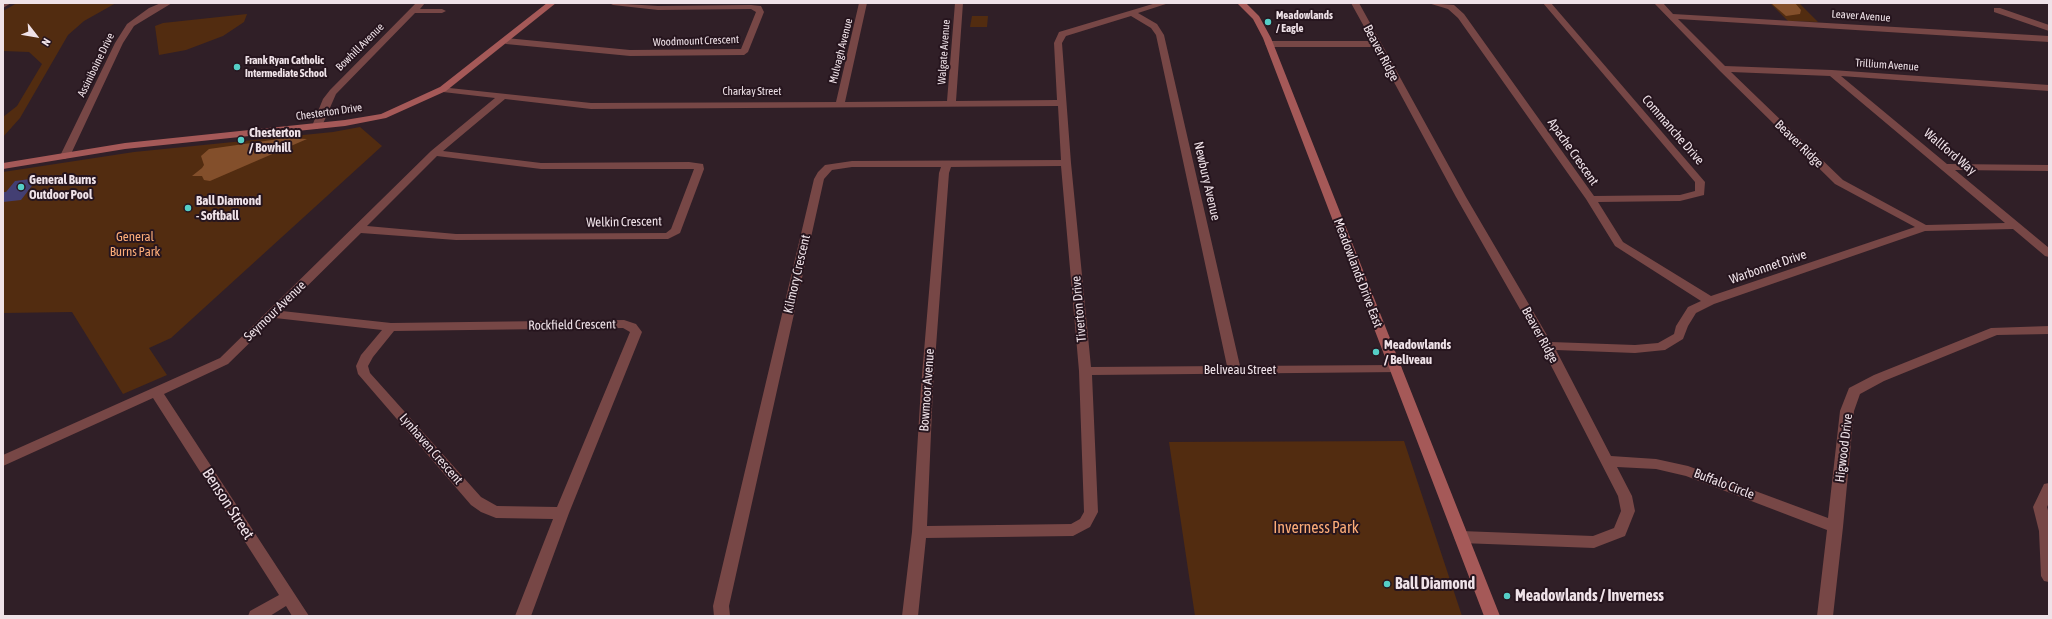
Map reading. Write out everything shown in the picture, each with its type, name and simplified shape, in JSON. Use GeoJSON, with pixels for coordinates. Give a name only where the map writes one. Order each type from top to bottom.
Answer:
{"type":"FeatureCollection","features":[{"type":"Feature","properties":{"kind":"main road","name":"Chesterton Drive"},"geometry":{"type":"LineString","coordinates":[[3,166],[150,143],[317,126],[383,116],[425,99],[443,89],[506,41],[552,3]]}},
{"type":"Feature","properties":{"kind":"main road","name":"Meadowlands Drive East"},"geometry":{"type":"LineString","coordinates":[[1241,3],[1256,18],[1269,44],[1492,616]]}},
{"type":"Feature","properties":{"kind":"street"},"geometry":{"type":"LineString","coordinates":[[3,6],[7,3]]}},
{"type":"Feature","properties":{"kind":"street","name":"Assiniboine Drive"},"geometry":{"type":"LineString","coordinates":[[65,156],[119,43],[131,24],[152,10],[168,3]]}},
{"type":"Feature","properties":{"kind":"street","name":"Bowhill Avenue"},"geometry":{"type":"LineString","coordinates":[[317,126],[328,99],[333,92],[421,3]]}},
{"type":"Feature","properties":{"kind":"street","name":"Woodmount Crescent"},"geometry":{"type":"LineString","coordinates":[[506,41],[630,53],[744,52],[760,12],[758,8],[751,7],[658,8],[614,3]]}},
{"type":"Feature","properties":{"kind":"street","name":"Mulvagh Avenue"},"geometry":{"type":"LineString","coordinates":[[840,104],[863,3]]}},
{"type":"Feature","properties":{"kind":"street","name":"Walgate Avenue"},"geometry":{"type":"LineString","coordinates":[[951,103],[959,3]]}},
{"type":"Feature","properties":{"kind":"street","name":"Tiverton Drive"},"geometry":{"type":"LineString","coordinates":[[919,532],[1073,530],[1085,523],[1091,512],[1085,371],[1066,164],[1058,43],[1062,34],[1165,3]]}},
{"type":"Feature","properties":{"kind":"street","name":"Beaver Ridge"},"geometry":{"type":"LineString","coordinates":[[1355,3],[1376,44],[1461,197],[1547,346],[1625,496],[1628,511],[1620,532],[1594,542],[1461,537]]}},
{"type":"Feature","properties":{"kind":"street","name":"Apache Crescent"},"geometry":{"type":"LineString","coordinates":[[1432,3],[1451,7],[1461,16],[1591,199],[1619,244],[1710,301]]}},
{"type":"Feature","properties":{"kind":"street","name":"Commanche Drive"},"geometry":{"type":"LineString","coordinates":[[1547,3],[1700,182],[1700,193],[1680,198],[1591,199]]}},
{"type":"Feature","properties":{"kind":"street","name":"Beaver Ridge"},"geometry":{"type":"LineString","coordinates":[[1658,3],[1723,69],[1839,182],[1924,228]]}},
{"type":"Feature","properties":{"kind":"street"},"geometry":{"type":"LineString","coordinates":[[414,10],[442,11]]}},
{"type":"Feature","properties":{"kind":"street"},"geometry":{"type":"LineString","coordinates":[[1997,10],[2049,28]]}},
{"type":"Feature","properties":{"kind":"street","name":"Newbury Avenue"},"geometry":{"type":"LineString","coordinates":[[1132,12],[1154,26],[1160,35],[1234,369]]}},
{"type":"Feature","properties":{"kind":"street","name":"Leaver Avenue"},"geometry":{"type":"LineString","coordinates":[[1672,16],[2049,39]]}},
{"type":"Feature","properties":{"kind":"street"},"geometry":{"type":"LineString","coordinates":[[1269,44],[1376,44]]}},
{"type":"Feature","properties":{"kind":"street","name":"Trillium Avenue"},"geometry":{"type":"LineString","coordinates":[[1723,69],[1832,73],[2049,88]]}},
{"type":"Feature","properties":{"kind":"street","name":"Wallford Way"},"geometry":{"type":"LineString","coordinates":[[1832,73],[2049,254]]}},
{"type":"Feature","properties":{"kind":"street","name":"Charkay Street"},"geometry":{"type":"LineString","coordinates":[[443,89],[591,106],[1061,103]]}},
{"type":"Feature","properties":{"kind":"street","name":"Seymour Avenue"},"geometry":{"type":"LineString","coordinates":[[3,460],[224,361],[435,153],[503,96]]}},
{"type":"Feature","properties":{"kind":"street","name":"Welkin Crescent"},"geometry":{"type":"LineString","coordinates":[[358,229],[456,237],[668,236],[676,231],[699,169],[699,166],[689,165],[541,166],[435,153]]}},
{"type":"Feature","properties":{"kind":"street","name":"Bowmoor Avenue"},"geometry":{"type":"LineString","coordinates":[[910,616],[919,532],[927,387],[944,173],[946,164]]}},
{"type":"Feature","properties":{"kind":"street","name":"Kilmory Crescent"},"geometry":{"type":"LineString","coordinates":[[722,616],[721,606],[819,179],[829,167],[839,165],[1066,164]]}},
{"type":"Feature","properties":{"kind":"street"},"geometry":{"type":"LineString","coordinates":[[1946,167],[2049,168]]}},
{"type":"Feature","properties":{"kind":"street","name":"Warbonnet Drive"},"geometry":{"type":"LineString","coordinates":[[1547,346],[1635,349],[1661,347],[1679,336],[1682,326],[1692,310],[1710,301],[1924,228],[2015,226]]}},
{"type":"Feature","properties":{"kind":"street","name":"Rockfield Crescent"},"geometry":{"type":"LineString","coordinates":[[273,314],[391,327],[624,324],[632,327],[636,332],[562,513],[523,616]]}},
{"type":"Feature","properties":{"kind":"street","name":"Lynhaven Crescent"},"geometry":{"type":"LineString","coordinates":[[391,327],[367,355],[362,366],[364,374],[476,501],[486,508],[496,512],[562,513]]}},
{"type":"Feature","properties":{"kind":"street","name":"Higwood Drive"},"geometry":{"type":"LineString","coordinates":[[1825,616],[1836,526],[1847,411],[1854,391],[1879,378],[1995,330],[2049,330]]}},
{"type":"Feature","properties":{"kind":"street","name":"Beliveau Street"},"geometry":{"type":"LineString","coordinates":[[1085,371],[1396,369]]}},
{"type":"Feature","properties":{"kind":"street","name":"Benson Street"},"geometry":{"type":"LineString","coordinates":[[156,392],[301,616]]}},
{"type":"Feature","properties":{"kind":"street","name":"Buffalo Circle"},"geometry":{"type":"LineString","coordinates":[[1607,461],[1656,464],[1688,471],[1836,526]]}},
{"type":"Feature","properties":{"kind":"street"},"geometry":{"type":"LineString","coordinates":[[2049,488],[2040,507],[2046,531],[2049,576]]}},
{"type":"Feature","properties":{"kind":"street"},"geometry":{"type":"LineString","coordinates":[[256,616],[288,597]]}},
{"type":"Feature","properties":{"kind":"green space"},"geometry":{"type":"Polygon","coordinates":[[[17,3],[116,3],[84,21],[68,35],[20,118],[3,137],[3,117],[17,106],[42,64],[29,52],[3,51],[3,11],[17,3]]]}},
{"type":"Feature","properties":{"kind":"green space"},"geometry":{"type":"Polygon","coordinates":[[[1770,3],[1799,3],[1818,22],[1788,21],[1770,3]]]}},
{"type":"Feature","properties":{"kind":"green space"},"geometry":{"type":"Polygon","coordinates":[[[247,14],[244,22],[223,36],[186,50],[159,55],[155,26],[163,23],[247,14]]]}},
{"type":"Feature","properties":{"kind":"green space"},"geometry":{"type":"Polygon","coordinates":[[[972,16],[988,16],[987,27],[970,27],[972,16]]]}},
{"type":"Feature","properties":{"kind":"green space","name":"General Burns Park"},"geometry":{"type":"Polygon","coordinates":[[[360,127],[382,146],[171,338],[149,348],[167,375],[123,394],[72,312],[3,313],[3,172],[134,152],[333,132],[360,127]]]}},
{"type":"Feature","properties":{"kind":"green space","name":"Inverness Park"},"geometry":{"type":"Polygon","coordinates":[[[1404,441],[1462,616],[1195,616],[1169,442],[1404,441]]]}},
{"type":"Feature","properties":{"kind":"shaded area"},"geometry":{"type":"Polygon","coordinates":[[[1771,3],[1795,3],[1801,10],[1800,14],[1786,16],[1771,3]]]}},
{"type":"Feature","properties":{"kind":"shaded area"},"geometry":{"type":"Polygon","coordinates":[[[286,138],[307,139],[210,181],[204,180],[202,176],[192,176],[204,165],[201,156],[209,149],[286,138]]]}},
{"type":"Feature","properties":{"kind":"shaded area","name":"General Burns Outdoor Pool"},"geometry":{"type":"Polygon","coordinates":[[[38,178],[21,200],[3,202],[3,192],[6,192],[15,181],[38,178]]]}},
{"type":"Feature","properties":{"kind":"place","name":"Meadowlands / Eagle"},"geometry":{"type":"Point","coordinates":[1268,22]}},
{"type":"Feature","properties":{"kind":"place","name":"Frank Ryan Catholic Intermediate School"},"geometry":{"type":"Point","coordinates":[237,67]}},
{"type":"Feature","properties":{"kind":"place","name":"Chesterton / Bowhill"},"geometry":{"type":"Point","coordinates":[241,140]}},
{"type":"Feature","properties":{"kind":"place","name":"General Burns Outdoor Pool"},"geometry":{"type":"Point","coordinates":[21,187]}},
{"type":"Feature","properties":{"kind":"place","name":"Ball Diamond - Softball"},"geometry":{"type":"Point","coordinates":[188,208]}},
{"type":"Feature","properties":{"kind":"place","name":"Meadowlands / Beliveau"},"geometry":{"type":"Point","coordinates":[1376,352]}},
{"type":"Feature","properties":{"kind":"place","name":"Ball Diamond"},"geometry":{"type":"Point","coordinates":[1387,584]}},
{"type":"Feature","properties":{"kind":"place","name":"Meadowlands / Inverness"},"geometry":{"type":"Point","coordinates":[1507,596]}}]}
